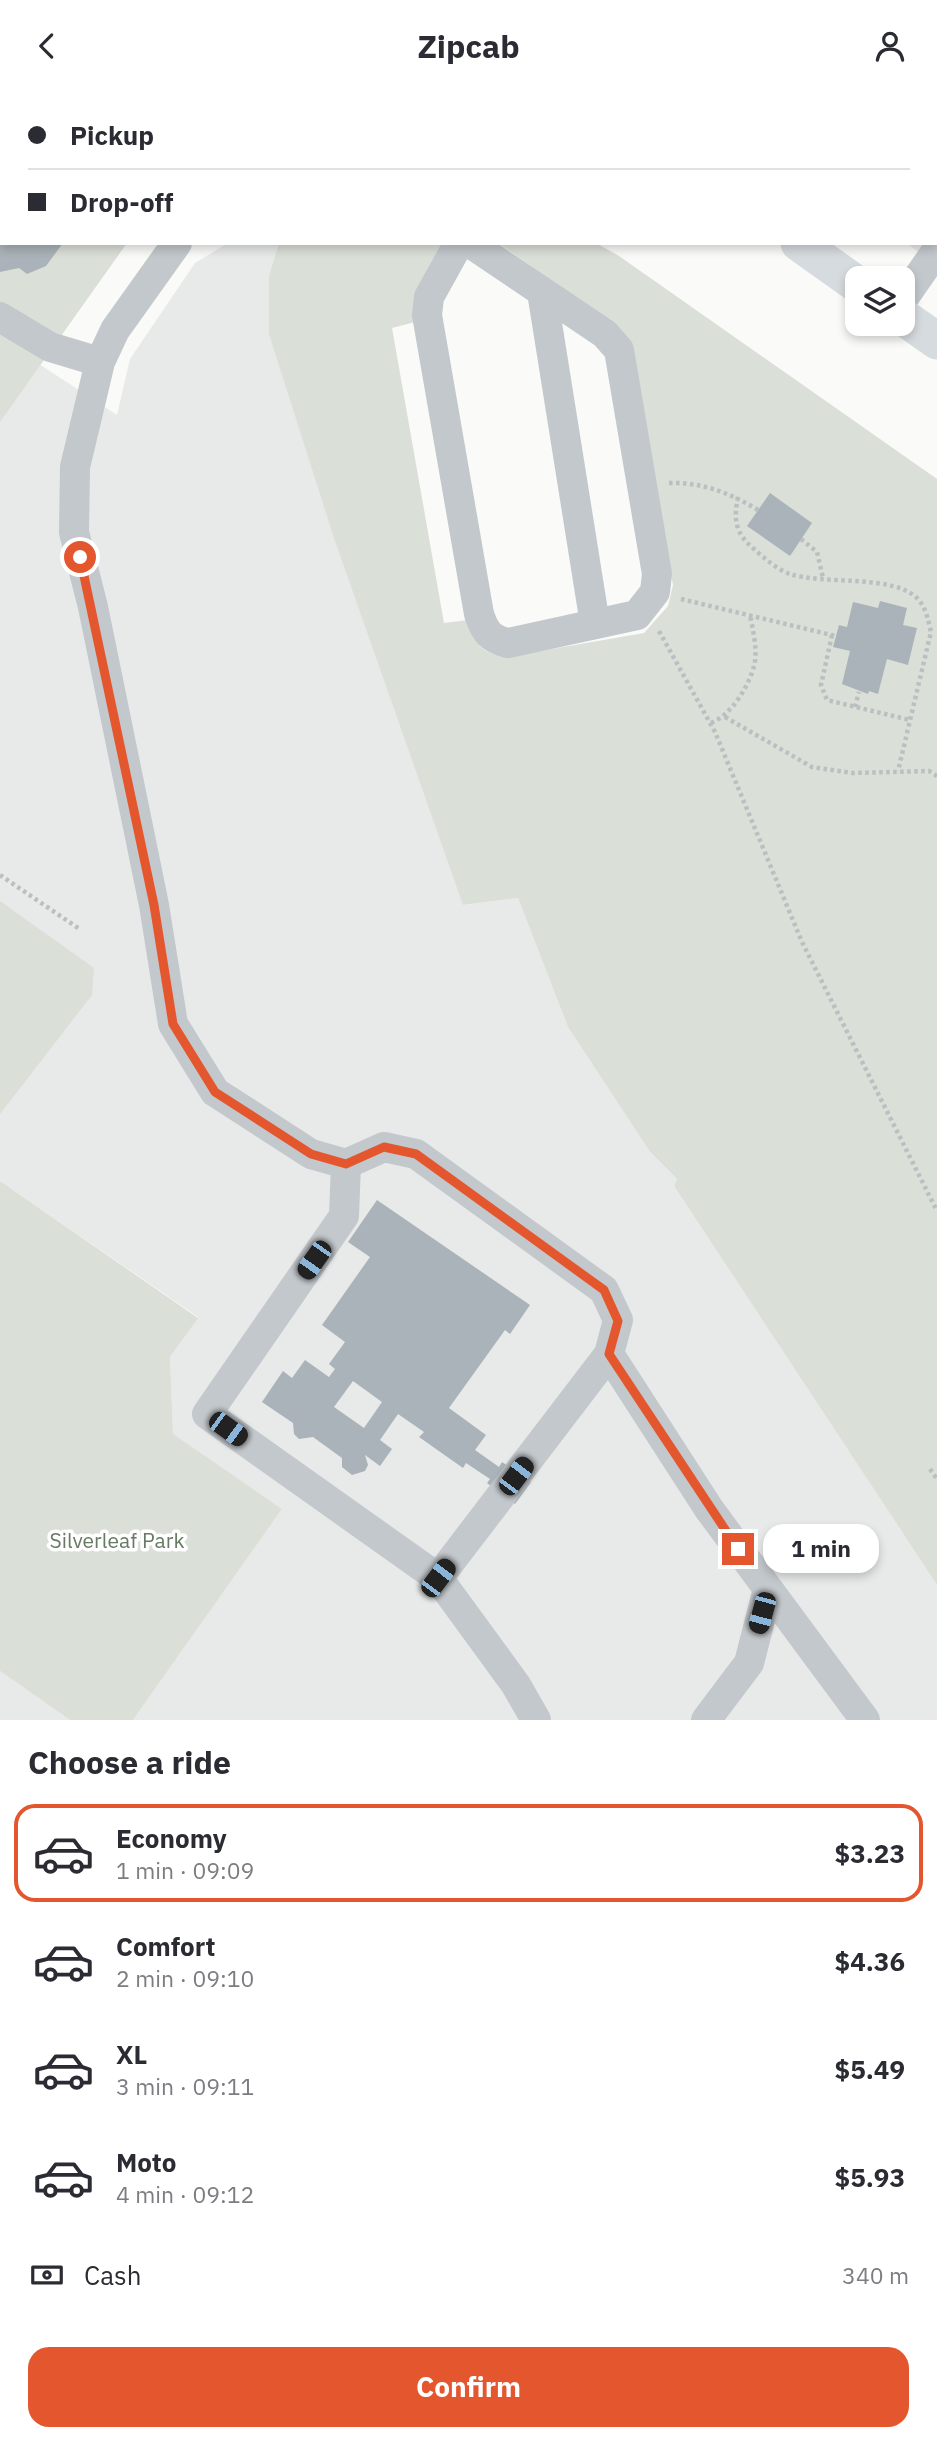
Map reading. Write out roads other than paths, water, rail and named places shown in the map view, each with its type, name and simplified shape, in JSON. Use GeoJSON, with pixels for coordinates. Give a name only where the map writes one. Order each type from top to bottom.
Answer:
{"type":"FeatureCollection","features":[{"type":"Feature","properties":{"kind":"main road"},"geometry":{"type":"LineString","coordinates":[[802,245],[845,276]]}},
{"type":"Feature","properties":{"kind":"main road"},"geometry":{"type":"LineString","coordinates":[[915,325],[937,341]]}},
{"type":"Feature","properties":{"kind":"street"},"geometry":{"type":"LineString","coordinates":[[176,245],[116,330],[100,362],[87,404],[75,467],[74,532],[93,607],[154,905],[173,1024],[215,1092],[311,1154],[346,1164],[384,1147],[416,1154],[604,1290],[618,1321],[609,1354],[438,1578]]}},
{"type":"Feature","properties":{"kind":"street"},"geometry":{"type":"LineString","coordinates":[[458,245],[429,297],[427,315],[479,614],[485,632],[496,640],[508,643],[637,615],[655,592],[657,574],[619,350],[605,334],[473,245]]}},
{"type":"Feature","properties":{"kind":"street"},"geometry":{"type":"LineString","coordinates":[[915,282],[937,250]]}},
{"type":"Feature","properties":{"kind":"street"},"geometry":{"type":"LineString","coordinates":[[542,292],[595,624]]}},
{"type":"Feature","properties":{"kind":"street"},"geometry":{"type":"LineString","coordinates":[[4,328],[50,347],[100,362]]}},
{"type":"Feature","properties":{"kind":"street"},"geometry":{"type":"LineString","coordinates":[[346,1164],[344,1216],[207,1414],[438,1578],[516,1685],[536,1720]]}},
{"type":"Feature","properties":{"kind":"street"},"geometry":{"type":"LineString","coordinates":[[609,1354],[709,1509],[865,1720]]}},
{"type":"Feature","properties":{"kind":"street"},"geometry":{"type":"LineString","coordinates":[[706,1720],[749,1663],[768,1589]]}},
{"type":"Feature","properties":{"kind":"park label","name":"Silverleaf Park"},"geometry":{"type":"Point","coordinates":[117,1540]}}]}
